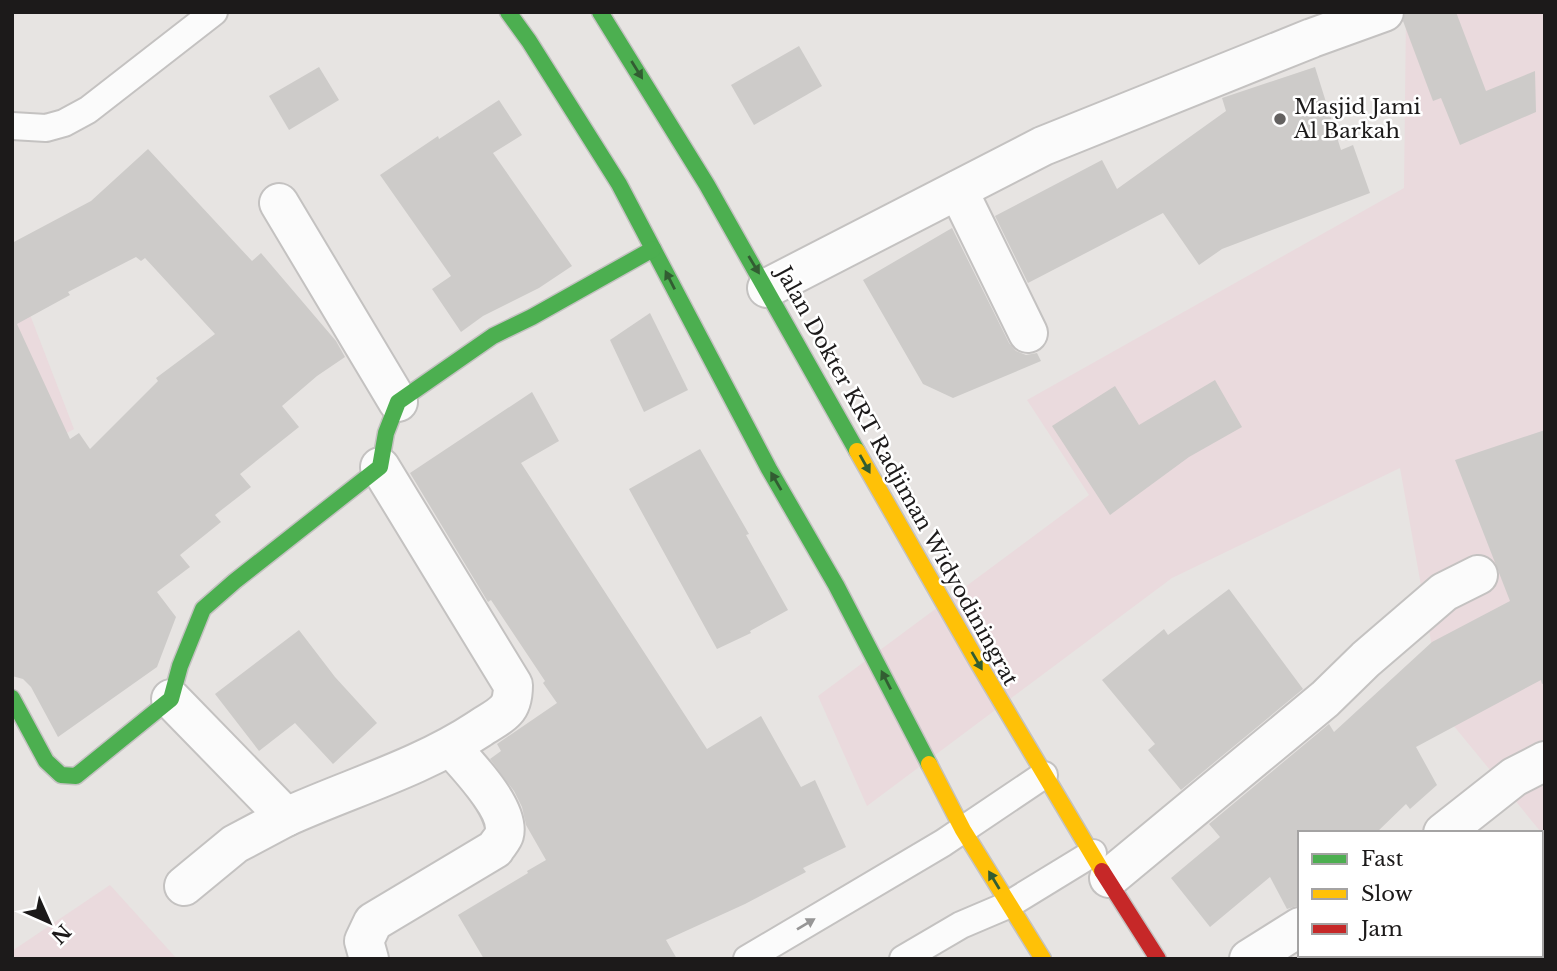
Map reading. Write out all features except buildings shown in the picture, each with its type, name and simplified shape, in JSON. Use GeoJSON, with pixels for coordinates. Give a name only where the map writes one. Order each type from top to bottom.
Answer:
{"type":"FeatureCollection","features":[{"type":"Feature","properties":{"kind":"main road"},"geometry":{"type":"LineString","coordinates":[[508,12],[619,184],[769,469],[836,584],[963,830],[1043,959]]}},
{"type":"Feature","properties":{"kind":"main road","name":"Jalan Dokter KRT Radjiman Widyodiningrat"},"geometry":{"type":"LineString","coordinates":[[600,12],[767,288],[873,480],[1044,775],[1158,959]]}},
{"type":"Feature","properties":{"kind":"main road"},"geometry":{"type":"LineString","coordinates":[[12,698],[46,761],[61,775],[76,776],[171,699],[180,666],[203,609],[380,467],[386,433],[398,402],[493,336],[653,249]]}},
{"type":"Feature","properties":{"kind":"street"},"geometry":{"type":"LineString","coordinates":[[767,288],[1043,146],[1312,38],[1384,12]]}},
{"type":"Feature","properties":{"kind":"street"},"geometry":{"type":"LineString","coordinates":[[958,190],[1028,333]]}},
{"type":"Feature","properties":{"kind":"street"},"geometry":{"type":"LineString","coordinates":[[279,203],[398,402]]}},
{"type":"Feature","properties":{"kind":"street"},"geometry":{"type":"LineString","coordinates":[[184,887],[235,845],[285,817],[451,747],[506,710],[512,697],[513,685],[380,467]]}},
{"type":"Feature","properties":{"kind":"street"},"geometry":{"type":"LineString","coordinates":[[1101,865],[1301,720],[1444,592],[1478,575]]}},
{"type":"Feature","properties":{"kind":"street"},"geometry":{"type":"LineString","coordinates":[[171,699],[285,817]]}},
{"type":"Feature","properties":{"kind":"street"},"geometry":{"type":"LineString","coordinates":[[369,959],[364,941],[373,922],[495,849],[504,835],[503,816],[476,774],[451,747]]}},
{"type":"Feature","properties":{"kind":"street"},"geometry":{"type":"LineString","coordinates":[[1446,831],[1514,777],[1545,761]]}},
{"type":"Feature","properties":{"kind":"street"},"geometry":{"type":"LineString","coordinates":[[1249,959],[1298,928]]}},
{"type":"Feature","properties":{"kind":"lane"},"geometry":{"type":"LineString","coordinates":[[12,126],[46,128],[64,123],[88,110],[214,12]]}},
{"type":"Feature","properties":{"kind":"lane"},"geometry":{"type":"LineString","coordinates":[[747,959],[963,830],[1044,775]]}},
{"type":"Feature","properties":{"kind":"lane"},"geometry":{"type":"LineString","coordinates":[[903,959],[961,925],[1101,865]]}},
{"type":"Feature","properties":{"kind":"shaded area"},"geometry":{"type":"Polygon","coordinates":[[[1545,12],[1545,837],[1543,831],[1540,831],[1444,714],[1400,468],[1172,578],[867,806],[818,696],[1089,495],[1027,400],[1404,188],[1406,14],[1545,12]]]}},
{"type":"Feature","properties":{"kind":"shaded area"},"geometry":{"type":"Polygon","coordinates":[[[12,268],[74,429],[12,464],[12,268]]]}},
{"type":"Feature","properties":{"kind":"shaded area"},"geometry":{"type":"Polygon","coordinates":[[[110,885],[177,959],[12,959],[12,951],[110,885]]]}},
{"type":"Feature","properties":{"kind":"traffic: fast"},"geometry":{"type":"LineString","coordinates":[[508,12],[619,184],[769,469],[836,585],[929,764]]}},
{"type":"Feature","properties":{"kind":"traffic: fast"},"geometry":{"type":"LineString","coordinates":[[600,12],[707,185],[857,451]]}},
{"type":"Feature","properties":{"kind":"traffic: fast"},"geometry":{"type":"LineString","coordinates":[[12,698],[46,761],[61,775],[76,776],[171,699],[180,666],[203,609],[380,467],[386,433],[398,402],[493,336],[653,249]]}},
{"type":"Feature","properties":{"kind":"traffic: slow"},"geometry":{"type":"LineString","coordinates":[[857,451],[977,661],[1102,871]]}},
{"type":"Feature","properties":{"kind":"traffic: slow"},"geometry":{"type":"LineString","coordinates":[[929,764],[963,830],[1043,959]]}},
{"type":"Feature","properties":{"kind":"traffic: jam"},"geometry":{"type":"LineString","coordinates":[[1102,871],[1158,959]]}},
{"type":"Feature","properties":{"kind":"place","name":"Masjid Jami Al Barkah"},"geometry":{"type":"Point","coordinates":[1280,119]}}]}
